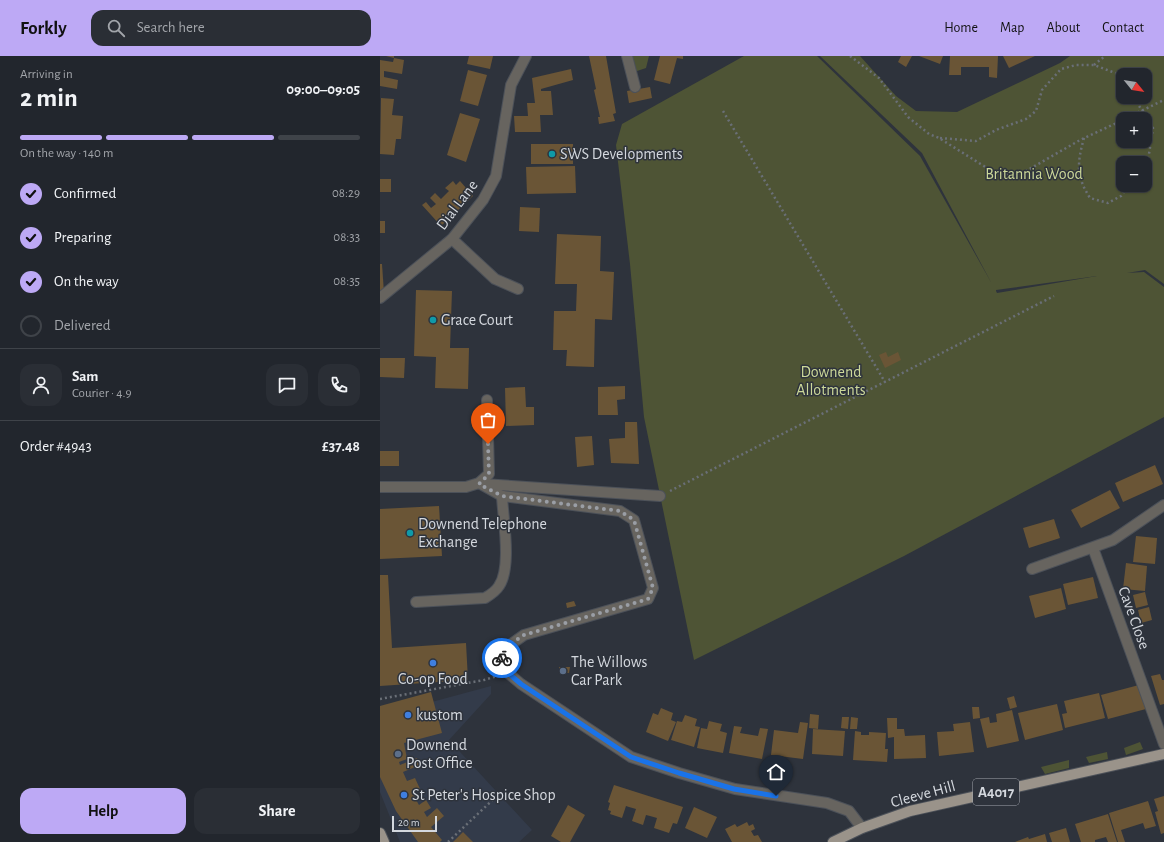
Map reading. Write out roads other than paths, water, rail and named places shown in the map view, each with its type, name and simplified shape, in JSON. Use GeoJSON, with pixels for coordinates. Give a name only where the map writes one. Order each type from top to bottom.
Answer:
{"type":"FeatureCollection","features":[{"type":"Feature","properties":{"kind":"main road","name":"Cleeve Hill"},"geometry":{"type":"LineString","coordinates":[[833,842],[862,828],[910,811],[1164,754]]}},
{"type":"Feature","properties":{"kind":"main road"},"geometry":{"type":"LineString","coordinates":[[380,833],[384,842]]}},
{"type":"Feature","properties":{"kind":"street","name":"Dial Lane"},"geometry":{"type":"LineString","coordinates":[[380,298],[452,238],[483,200],[496,176],[511,85],[526,56]]}},
{"type":"Feature","properties":{"kind":"street"},"geometry":{"type":"LineString","coordinates":[[627,56],[634,87]]}},
{"type":"Feature","properties":{"kind":"street"},"geometry":{"type":"LineString","coordinates":[[452,238],[495,279],[518,289]]}},
{"type":"Feature","properties":{"kind":"street"},"geometry":{"type":"LineString","coordinates":[[479,484],[489,474],[487,400]]}},
{"type":"Feature","properties":{"kind":"street"},"geometry":{"type":"LineString","coordinates":[[479,484],[502,496],[620,511],[634,520],[653,588],[648,599],[524,635],[507,646],[501,660],[508,673],[521,684],[621,752],[679,773],[734,789],[828,803],[849,811],[862,828]]}},
{"type":"Feature","properties":{"kind":"street"},"geometry":{"type":"LineString","coordinates":[[380,487],[466,487],[479,484],[660,496]]}},
{"type":"Feature","properties":{"kind":"street"},"geometry":{"type":"LineString","coordinates":[[416,602],[485,598],[500,586],[506,564],[502,496]]}},
{"type":"Feature","properties":{"kind":"street"},"geometry":{"type":"LineString","coordinates":[[1032,569],[1113,540],[1164,505]]}},
{"type":"Feature","properties":{"kind":"street","name":"Cave Close"},"geometry":{"type":"LineString","coordinates":[[1093,548],[1164,744]]}},
{"type":"Feature","properties":{"kind":"place","name":"SWS Developments"},"geometry":{"type":"Point","coordinates":[552,154]}},
{"type":"Feature","properties":{"kind":"place","name":"Grace Court"},"geometry":{"type":"Point","coordinates":[433,320]}},
{"type":"Feature","properties":{"kind":"place","name":"Downend Telephone Exchange"},"geometry":{"type":"Point","coordinates":[410,533]}},
{"type":"Feature","properties":{"kind":"place","name":"Co-op Food"},"geometry":{"type":"Point","coordinates":[433,663]}},
{"type":"Feature","properties":{"kind":"place","name":"The Willows Car Park"},"geometry":{"type":"Point","coordinates":[563,671]}},
{"type":"Feature","properties":{"kind":"place","name":"kustom"},"geometry":{"type":"Point","coordinates":[408,715]}},
{"type":"Feature","properties":{"kind":"place","name":"Downend Post Office"},"geometry":{"type":"Point","coordinates":[398,754]}},
{"type":"Feature","properties":{"kind":"place","name":"St Peter's Hospice Shop"},"geometry":{"type":"Point","coordinates":[404,795]}},
{"type":"Feature","properties":{"kind":"park label","name":"Britannia Wood"},"geometry":{"type":"Point","coordinates":[1034,174]}},
{"type":"Feature","properties":{"kind":"park label","name":"Downend Allotments"},"geometry":{"type":"Point","coordinates":[831,381]}}]}
